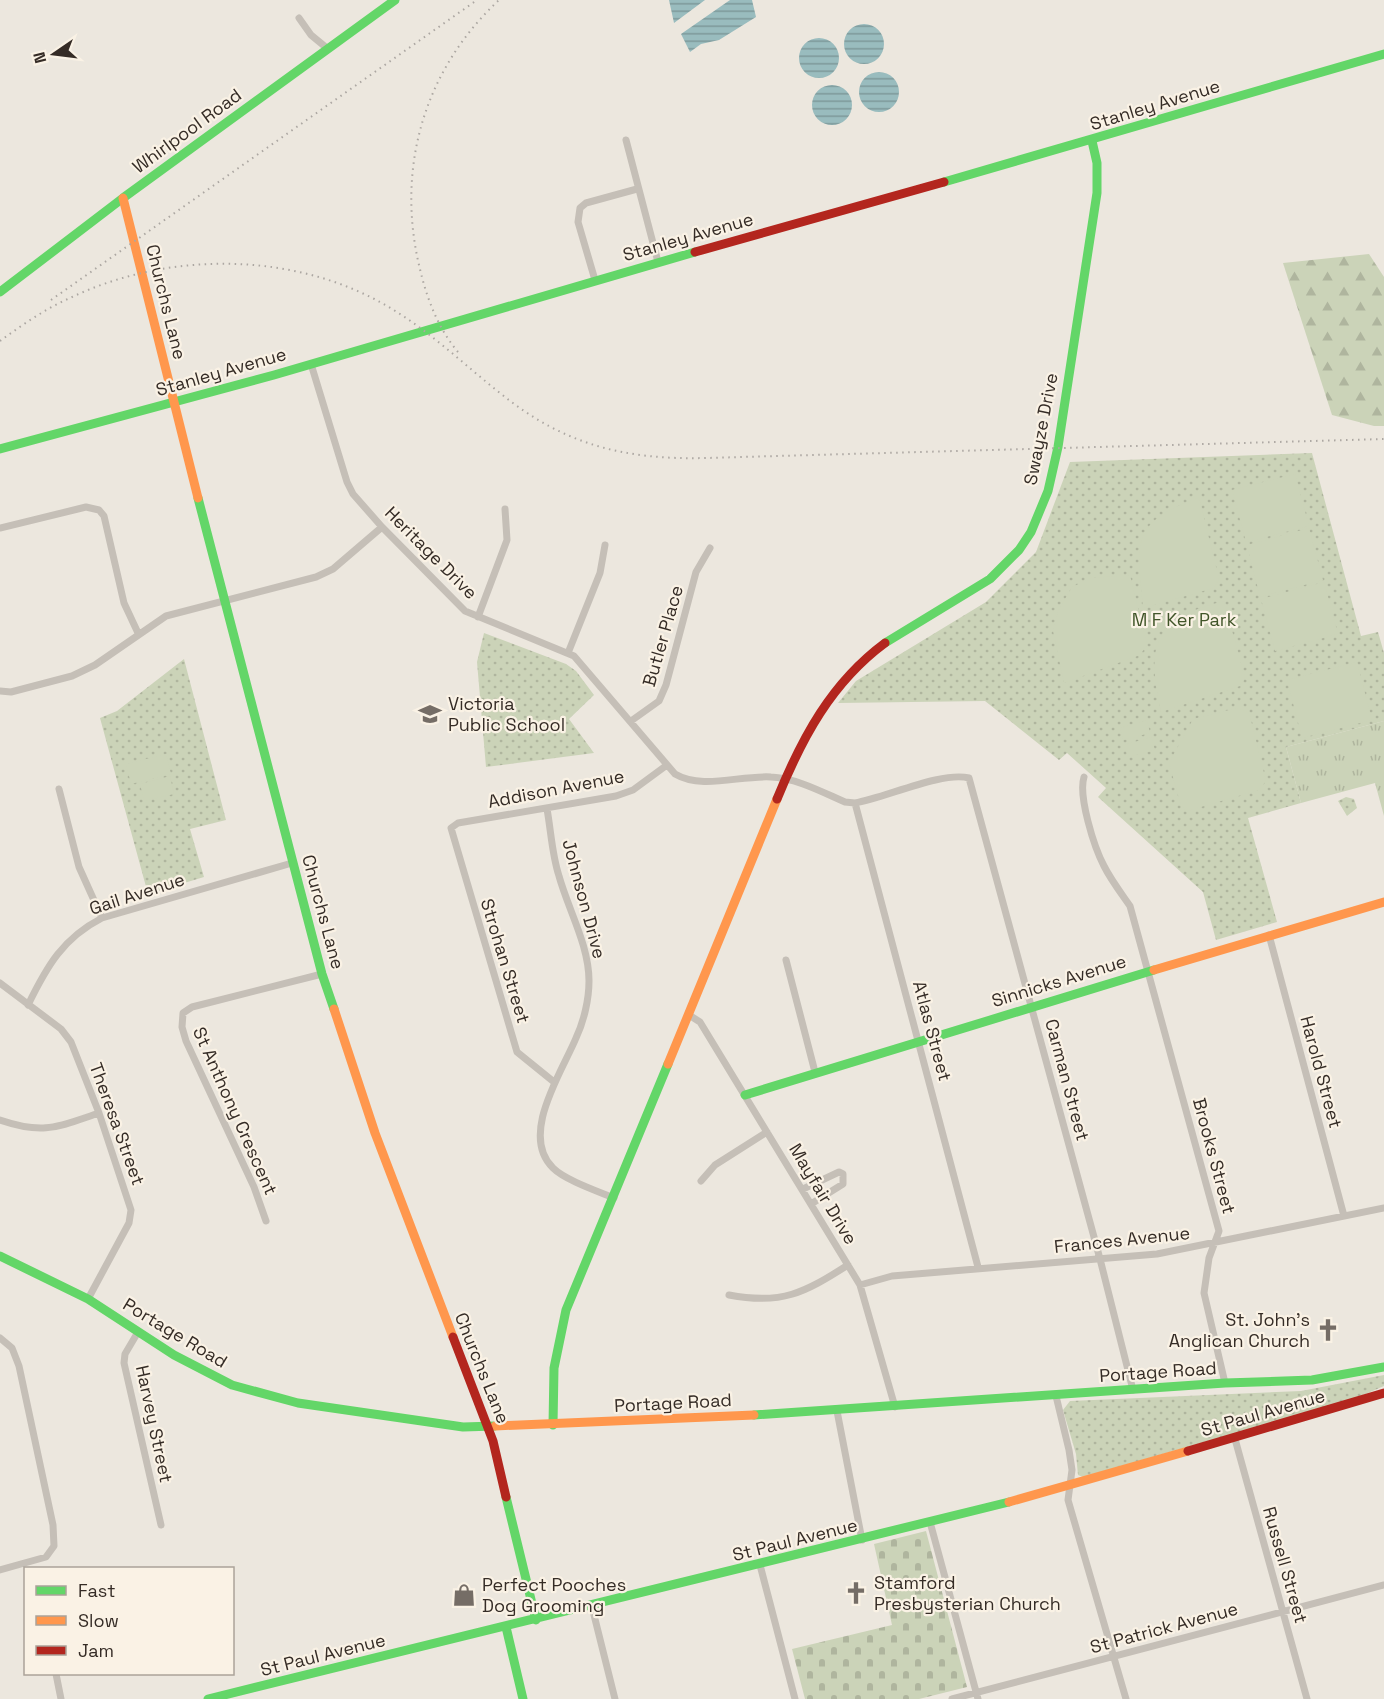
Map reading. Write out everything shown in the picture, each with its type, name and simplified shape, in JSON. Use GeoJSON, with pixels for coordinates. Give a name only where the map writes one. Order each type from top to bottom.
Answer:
{"type":"FeatureCollection","features":[{"type":"Feature","properties":{"kind":"street","name":"Whirlpool Road"},"geometry":{"type":"LineString","coordinates":[[0,292],[123,198],[395,0]]}},
{"type":"Feature","properties":{"kind":"street"},"geometry":{"type":"LineString","coordinates":[[299,18],[311,35],[328,49]]}},
{"type":"Feature","properties":{"kind":"street","name":"Stanley Avenue"},"geometry":{"type":"LineString","coordinates":[[0,449],[175,403],[658,262],[1092,141],[1384,54]]}},
{"type":"Feature","properties":{"kind":"street"},"geometry":{"type":"LineString","coordinates":[[626,140],[658,262]]}},
{"type":"Feature","properties":{"kind":"street","name":"Swayze Drive"},"geometry":{"type":"LineString","coordinates":[[553,1425],[551,1392],[553,1363],[566,1311],[786,778],[828,695],[854,668],[880,646],[975,592],[1004,567],[1020,549],[1031,529],[1049,481],[1070,368],[1097,193],[1097,171],[1092,141]]}},
{"type":"Feature","properties":{"kind":"street"},"geometry":{"type":"LineString","coordinates":[[595,280],[578,222],[580,208],[586,203],[637,189]]}},
{"type":"Feature","properties":{"kind":"street","name":"Churchs Lane"},"geometry":{"type":"LineString","coordinates":[[123,198],[224,601],[322,974],[375,1133],[488,1428],[536,1620]]}},
{"type":"Feature","properties":{"kind":"street","name":"Heritage Drive"},"geometry":{"type":"LineString","coordinates":[[311,364],[347,482],[353,494],[450,597],[478,617],[568,653],[580,663],[667,765],[685,780],[786,778]]}},
{"type":"Feature","properties":{"kind":"street"},"geometry":{"type":"LineString","coordinates":[[0,528],[86,507],[99,510],[104,516],[124,603],[138,633]]}},
{"type":"Feature","properties":{"kind":"street"},"geometry":{"type":"LineString","coordinates":[[478,617],[507,540],[505,509]]}},
{"type":"Feature","properties":{"kind":"street"},"geometry":{"type":"LineString","coordinates":[[0,691],[11,692],[72,676],[95,665],[138,633],[166,616],[316,578],[333,569],[382,527]]}},
{"type":"Feature","properties":{"kind":"street"},"geometry":{"type":"LineString","coordinates":[[568,653],[600,573],[605,545]]}},
{"type":"Feature","properties":{"kind":"street","name":"Butler Place"},"geometry":{"type":"LineString","coordinates":[[631,721],[659,701],[663,693],[696,572],[710,548]]}},
{"type":"Feature","properties":{"kind":"street","name":"Addison Avenue"},"geometry":{"type":"LineString","coordinates":[[451,834],[451,828],[458,823],[547,809],[626,793],[667,765]]}},
{"type":"Feature","properties":{"kind":"street","name":"Carman Street"},"geometry":{"type":"LineString","coordinates":[[855,803],[940,780],[961,776],[969,778],[1100,1259],[1133,1390]]}},
{"type":"Feature","properties":{"kind":"street","name":"Brooks Street"},"geometry":{"type":"LineString","coordinates":[[1084,777],[1081,788],[1097,850],[1103,865],[1130,906],[1219,1231],[1209,1258],[1204,1293],[1225,1383]]}},
{"type":"Feature","properties":{"kind":"street"},"geometry":{"type":"LineString","coordinates":[[786,778],[845,802],[855,803]]}},
{"type":"Feature","properties":{"kind":"street"},"geometry":{"type":"LineString","coordinates":[[59,789],[79,867],[102,918]]}},
{"type":"Feature","properties":{"kind":"street","name":"Atlas Street"},"geometry":{"type":"LineString","coordinates":[[855,803],[920,1040],[978,1267]]}},
{"type":"Feature","properties":{"kind":"street","name":"Johnson Drive"},"geometry":{"type":"LineString","coordinates":[[547,809],[558,874],[584,954],[589,980],[586,1006],[577,1036],[554,1082],[539,1129],[541,1145],[546,1161],[555,1170],[614,1198]]}},
{"type":"Feature","properties":{"kind":"street","name":"Strohan Street"},"geometry":{"type":"LineString","coordinates":[[451,834],[517,1052],[554,1082]]}},
{"type":"Feature","properties":{"kind":"street","name":"Gail Avenue"},"geometry":{"type":"LineString","coordinates":[[28,1005],[49,966],[63,947],[74,935],[102,918],[292,863]]}},
{"type":"Feature","properties":{"kind":"street","name":"Sinnicks Avenue"},"geometry":{"type":"LineString","coordinates":[[745,1095],[1032,1006],[1384,902]]}},
{"type":"Feature","properties":{"kind":"street","name":"Harold Street"},"geometry":{"type":"LineString","coordinates":[[1269,935],[1344,1216]]}},
{"type":"Feature","properties":{"kind":"street"},"geometry":{"type":"LineString","coordinates":[[786,960],[815,1072]]}},
{"type":"Feature","properties":{"kind":"street","name":"St Anthony Crescent"},"geometry":{"type":"LineString","coordinates":[[266,1221],[255,1187],[186,1041],[182,1027],[183,1013],[192,1007],[322,974]]}},
{"type":"Feature","properties":{"kind":"street","name":"Theresa Street"},"geometry":{"type":"LineString","coordinates":[[0,983],[61,1029],[71,1042],[99,1113],[131,1210],[129,1223],[88,1299]]}},
{"type":"Feature","properties":{"kind":"street","name":"Mayfair Drive"},"geometry":{"type":"LineString","coordinates":[[689,1015],[700,1022],[860,1285],[895,1407]]}},
{"type":"Feature","properties":{"kind":"street"},"geometry":{"type":"LineString","coordinates":[[0,1120],[25,1129],[49,1129],[99,1113]]}},
{"type":"Feature","properties":{"kind":"street"},"geometry":{"type":"LineString","coordinates":[[701,1181],[715,1165],[767,1132]]}},
{"type":"Feature","properties":{"kind":"street"},"geometry":{"type":"LineString","coordinates":[[803,1189],[833,1173],[843,1174],[845,1179],[843,1184],[811,1204]]}},
{"type":"Feature","properties":{"kind":"street","name":"Frances Avenue"},"geometry":{"type":"LineString","coordinates":[[860,1285],[892,1276],[978,1267],[1157,1254],[1216,1244],[1384,1208]]}},
{"type":"Feature","properties":{"kind":"street","name":"Portage Road"},"geometry":{"type":"LineString","coordinates":[[0,1256],[88,1299],[198,1369],[232,1385],[268,1397],[392,1418],[488,1428],[837,1411],[1225,1383],[1312,1380],[1384,1367]]}},
{"type":"Feature","properties":{"kind":"street"},"geometry":{"type":"LineString","coordinates":[[729,1295],[749,1299],[796,1296],[848,1265]]}},
{"type":"Feature","properties":{"kind":"street","name":"Harvey Street"},"geometry":{"type":"LineString","coordinates":[[138,1332],[125,1354],[124,1363],[161,1525]]}},
{"type":"Feature","properties":{"kind":"street"},"geometry":{"type":"LineString","coordinates":[[0,1338],[17,1356],[53,1525],[54,1545],[46,1557],[0,1570]]}},
{"type":"Feature","properties":{"kind":"street","name":"St Paul Avenue"},"geometry":{"type":"LineString","coordinates":[[208,1699],[862,1540],[1069,1486],[1384,1394]]}},
{"type":"Feature","properties":{"kind":"street"},"geometry":{"type":"LineString","coordinates":[[1056,1396],[1070,1450],[1072,1470],[1068,1500],[1126,1699]]}},
{"type":"Feature","properties":{"kind":"street"},"geometry":{"type":"LineString","coordinates":[[837,1411],[862,1540]]}},
{"type":"Feature","properties":{"kind":"street","name":"Russell Street"},"geometry":{"type":"LineString","coordinates":[[1235,1439],[1307,1699]]}},
{"type":"Feature","properties":{"kind":"street"},"geometry":{"type":"LineString","coordinates":[[930,1522],[977,1696]]}},
{"type":"Feature","properties":{"kind":"street"},"geometry":{"type":"LineString","coordinates":[[760,1565],[795,1699]]}},
{"type":"Feature","properties":{"kind":"street","name":"St Patrick Avenue"},"geometry":{"type":"LineString","coordinates":[[952,1699],[977,1696],[1384,1585]]}},
{"type":"Feature","properties":{"kind":"street"},"geometry":{"type":"LineString","coordinates":[[592,1607],[615,1699]]}},
{"type":"Feature","properties":{"kind":"street"},"geometry":{"type":"LineString","coordinates":[[506,1627],[523,1699]]}},
{"type":"Feature","properties":{"kind":"street"},"geometry":{"type":"LineString","coordinates":[[56,1675],[61,1699]]}},
{"type":"Feature","properties":{"kind":"green space"},"geometry":{"type":"Polygon","coordinates":[[[1369,254],[1384,277],[1384,426],[1374,426],[1332,415],[1283,263],[1369,254]]]}},
{"type":"Feature","properties":{"kind":"green space","name":"M F Ker Park"},"geometry":{"type":"Polygon","coordinates":[[[1312,453],[1361,636],[1378,632],[1384,653],[1384,721],[1286,747],[1301,803],[1248,818],[1277,922],[1216,940],[1203,892],[1098,797],[1106,788],[1067,753],[1059,760],[985,701],[838,703],[856,681],[986,602],[1036,552],[1070,462],[1312,453]]]}},
{"type":"Feature","properties":{"kind":"green space"},"geometry":{"type":"Polygon","coordinates":[[[1295,474],[1309,526],[1246,542],[1232,490],[1295,474]]]}},
{"type":"Feature","properties":{"kind":"green space"},"geometry":{"type":"Polygon","coordinates":[[[1199,497],[1219,579],[1214,588],[1143,608],[1140,550],[1143,537],[1149,526],[1160,516],[1199,497]]]}},
{"type":"Feature","properties":{"kind":"green space"},"geometry":{"type":"Polygon","coordinates":[[[1309,528],[1323,580],[1260,597],[1247,545],[1309,528]]]}},
{"type":"Feature","properties":{"kind":"green space"},"geometry":{"type":"Polygon","coordinates":[[[1130,575],[1147,645],[1140,655],[1064,683],[1053,631],[1058,611],[1072,587],[1091,578],[1130,575]]]}},
{"type":"Feature","properties":{"kind":"green space"},"geometry":{"type":"Polygon","coordinates":[[[1324,582],[1338,634],[1275,651],[1261,599],[1324,582]]]}},
{"type":"Feature","properties":{"kind":"green space"},"geometry":{"type":"Polygon","coordinates":[[[1224,601],[1245,678],[1240,686],[1161,712],[1155,668],[1160,638],[1169,626],[1182,616],[1224,601]]]}},
{"type":"Feature","properties":{"kind":"green space"},"geometry":{"type":"Polygon","coordinates":[[[484,633],[566,664],[576,671],[594,695],[569,719],[594,753],[486,767],[477,662],[484,633]]]}},
{"type":"Feature","properties":{"kind":"green space"},"geometry":{"type":"Polygon","coordinates":[[[184,659],[226,820],[190,829],[204,877],[148,894],[100,718],[117,711],[184,659]]]}},
{"type":"Feature","properties":{"kind":"green space"},"geometry":{"type":"Polygon","coordinates":[[[1357,662],[1372,720],[1302,738],[1287,680],[1357,662]]]}},
{"type":"Feature","properties":{"kind":"green space"},"geometry":{"type":"Polygon","coordinates":[[[1237,708],[1249,712],[1266,781],[1259,790],[1187,811],[1181,806],[1169,763],[1193,719],[1237,708]]]}},
{"type":"Feature","properties":{"kind":"green space"},"geometry":{"type":"Polygon","coordinates":[[[1147,720],[1150,733],[1123,740],[1120,728],[1147,720]]]}},
{"type":"Feature","properties":{"kind":"green space"},"geometry":{"type":"Polygon","coordinates":[[[1384,721],[1384,816],[1375,783],[1301,803],[1286,747],[1384,721]]]}},
{"type":"Feature","properties":{"kind":"green space"},"geometry":{"type":"Polygon","coordinates":[[[1151,737],[1155,750],[1128,757],[1124,745],[1151,737]]]}},
{"type":"Feature","properties":{"kind":"green space"},"geometry":{"type":"Polygon","coordinates":[[[166,754],[171,774],[131,784],[126,764],[166,754]]]}},
{"type":"Feature","properties":{"kind":"green space"},"geometry":{"type":"Polygon","coordinates":[[[170,776],[174,794],[144,801],[140,784],[170,776]]]}},
{"type":"Feature","properties":{"kind":"green space"},"geometry":{"type":"Polygon","coordinates":[[[1346,797],[1354,799],[1357,808],[1347,816],[1338,801],[1346,797]]]}},
{"type":"Feature","properties":{"kind":"green space"},"geometry":{"type":"Polygon","coordinates":[[[1384,1375],[1384,1386],[1354,1399],[1083,1477],[1078,1475],[1076,1454],[1063,1410],[1070,1401],[1301,1391],[1384,1375]]]}},
{"type":"Feature","properties":{"kind":"green space"},"geometry":{"type":"Polygon","coordinates":[[[926,1531],[967,1687],[919,1699],[805,1699],[792,1649],[892,1625],[874,1544],[926,1531]]]}},
{"type":"Feature","properties":{"kind":"water"},"geometry":{"type":"Polygon","coordinates":[[[669,0],[705,0],[674,23],[669,0]]]}},
{"type":"Feature","properties":{"kind":"water"},"geometry":{"type":"Polygon","coordinates":[[[730,0],[752,0],[756,17],[719,40],[701,44],[690,52],[681,34],[730,0]]]}},
{"type":"Feature","properties":{"kind":"water"},"geometry":{"type":"Polygon","coordinates":[[[864,24],[872,25],[878,30],[883,36],[883,52],[878,58],[872,63],[864,64],[856,63],[850,58],[845,52],[844,44],[845,36],[850,30],[856,25],[864,24]]]}},
{"type":"Feature","properties":{"kind":"water"},"geometry":{"type":"Polygon","coordinates":[[[819,38],[827,39],[833,44],[838,50],[838,66],[833,72],[827,77],[819,78],[811,77],[805,72],[800,66],[799,58],[800,50],[805,44],[811,39],[819,38]]]}},
{"type":"Feature","properties":{"kind":"water"},"geometry":{"type":"Polygon","coordinates":[[[879,72],[887,73],[893,78],[898,84],[898,100],[893,106],[887,111],[879,112],[871,111],[865,106],[860,100],[859,92],[860,84],[865,78],[871,73],[879,72]]]}},
{"type":"Feature","properties":{"kind":"water"},"geometry":{"type":"Polygon","coordinates":[[[832,85],[840,86],[846,91],[851,97],[851,113],[846,119],[840,124],[832,125],[824,124],[818,119],[813,113],[812,105],[813,97],[818,91],[824,86],[832,85]]]}},
{"type":"Feature","properties":{"kind":"railway"},"geometry":{"type":"LineString","coordinates":[[51,300],[477,0]]}},
{"type":"Feature","properties":{"kind":"railway"},"geometry":{"type":"LineString","coordinates":[[458,352],[433,311],[419,265],[413,228],[411,192],[415,156],[423,121],[435,88],[452,57],[473,27],[499,0]]}},
{"type":"Feature","properties":{"kind":"railway"},"geometry":{"type":"LineString","coordinates":[[0,341],[52,307],[110,282],[151,271],[194,265],[237,264],[280,268],[322,278],[362,293],[413,323],[524,411],[572,437],[622,452],[649,456],[706,458],[1384,439]]}},
{"type":"Feature","properties":{"kind":"traffic: fast"},"geometry":{"type":"LineString","coordinates":[[0,292],[123,198],[395,0]]}},
{"type":"Feature","properties":{"kind":"traffic: fast"},"geometry":{"type":"LineString","coordinates":[[944,182],[1384,54]]}},
{"type":"Feature","properties":{"kind":"traffic: fast"},"geometry":{"type":"LineString","coordinates":[[885,643],[990,579],[1019,550],[1031,532],[1048,491],[1058,447],[1097,193],[1097,163],[1092,141]]}},
{"type":"Feature","properties":{"kind":"traffic: fast"},"geometry":{"type":"LineString","coordinates":[[0,449],[274,375],[695,252]]}},
{"type":"Feature","properties":{"kind":"traffic: fast"},"geometry":{"type":"LineString","coordinates":[[198,498],[322,974],[334,1009]]}},
{"type":"Feature","properties":{"kind":"traffic: fast"},"geometry":{"type":"LineString","coordinates":[[745,1095],[1154,970]]}},
{"type":"Feature","properties":{"kind":"traffic: fast"},"geometry":{"type":"LineString","coordinates":[[553,1425],[554,1368],[566,1310],[668,1064]]}},
{"type":"Feature","properties":{"kind":"traffic: fast"},"geometry":{"type":"LineString","coordinates":[[0,1256],[88,1299],[174,1355],[232,1385],[298,1403],[463,1427],[495,1426]]}},
{"type":"Feature","properties":{"kind":"traffic: fast"},"geometry":{"type":"LineString","coordinates":[[754,1415],[1225,1383],[1312,1380],[1384,1367]]}},
{"type":"Feature","properties":{"kind":"traffic: fast"},"geometry":{"type":"LineString","coordinates":[[506,1497],[536,1620]]}},
{"type":"Feature","properties":{"kind":"traffic: fast"},"geometry":{"type":"LineString","coordinates":[[208,1699],[1009,1502]]}},
{"type":"Feature","properties":{"kind":"traffic: fast"},"geometry":{"type":"LineString","coordinates":[[506,1627],[523,1699]]}},
{"type":"Feature","properties":{"kind":"traffic: slow"},"geometry":{"type":"LineString","coordinates":[[123,198],[198,498]]}},
{"type":"Feature","properties":{"kind":"traffic: slow"},"geometry":{"type":"LineString","coordinates":[[668,1064],[777,799]]}},
{"type":"Feature","properties":{"kind":"traffic: slow"},"geometry":{"type":"LineString","coordinates":[[1154,970],[1384,902]]}},
{"type":"Feature","properties":{"kind":"traffic: slow"},"geometry":{"type":"LineString","coordinates":[[334,1009],[375,1133],[453,1337]]}},
{"type":"Feature","properties":{"kind":"traffic: slow"},"geometry":{"type":"LineString","coordinates":[[495,1426],[754,1415]]}},
{"type":"Feature","properties":{"kind":"traffic: slow"},"geometry":{"type":"LineString","coordinates":[[1009,1502],[1188,1451]]}},
{"type":"Feature","properties":{"kind":"traffic: jam"},"geometry":{"type":"LineString","coordinates":[[695,252],[944,182]]}},
{"type":"Feature","properties":{"kind":"traffic: jam"},"geometry":{"type":"LineString","coordinates":[[777,799],[820,713],[849,676],[885,643]]}},
{"type":"Feature","properties":{"kind":"traffic: jam"},"geometry":{"type":"LineString","coordinates":[[453,1337],[493,1441],[506,1497]]}},
{"type":"Feature","properties":{"kind":"traffic: jam"},"geometry":{"type":"LineString","coordinates":[[1188,1451],[1384,1393]]}},
{"type":"Feature","properties":{"kind":"place","name":"Victoria Public School"},"geometry":{"type":"Point","coordinates":[430,714]}},
{"type":"Feature","properties":{"kind":"place","name":"St. John's Anglican Church"},"geometry":{"type":"Point","coordinates":[1328,1330]}},
{"type":"Feature","properties":{"kind":"place","name":"Stamford Presbysterian Church"},"geometry":{"type":"Point","coordinates":[856,1593]}},
{"type":"Feature","properties":{"kind":"place","name":"Perfect Pooches Dog Grooming"},"geometry":{"type":"Point","coordinates":[464,1595]}}]}
